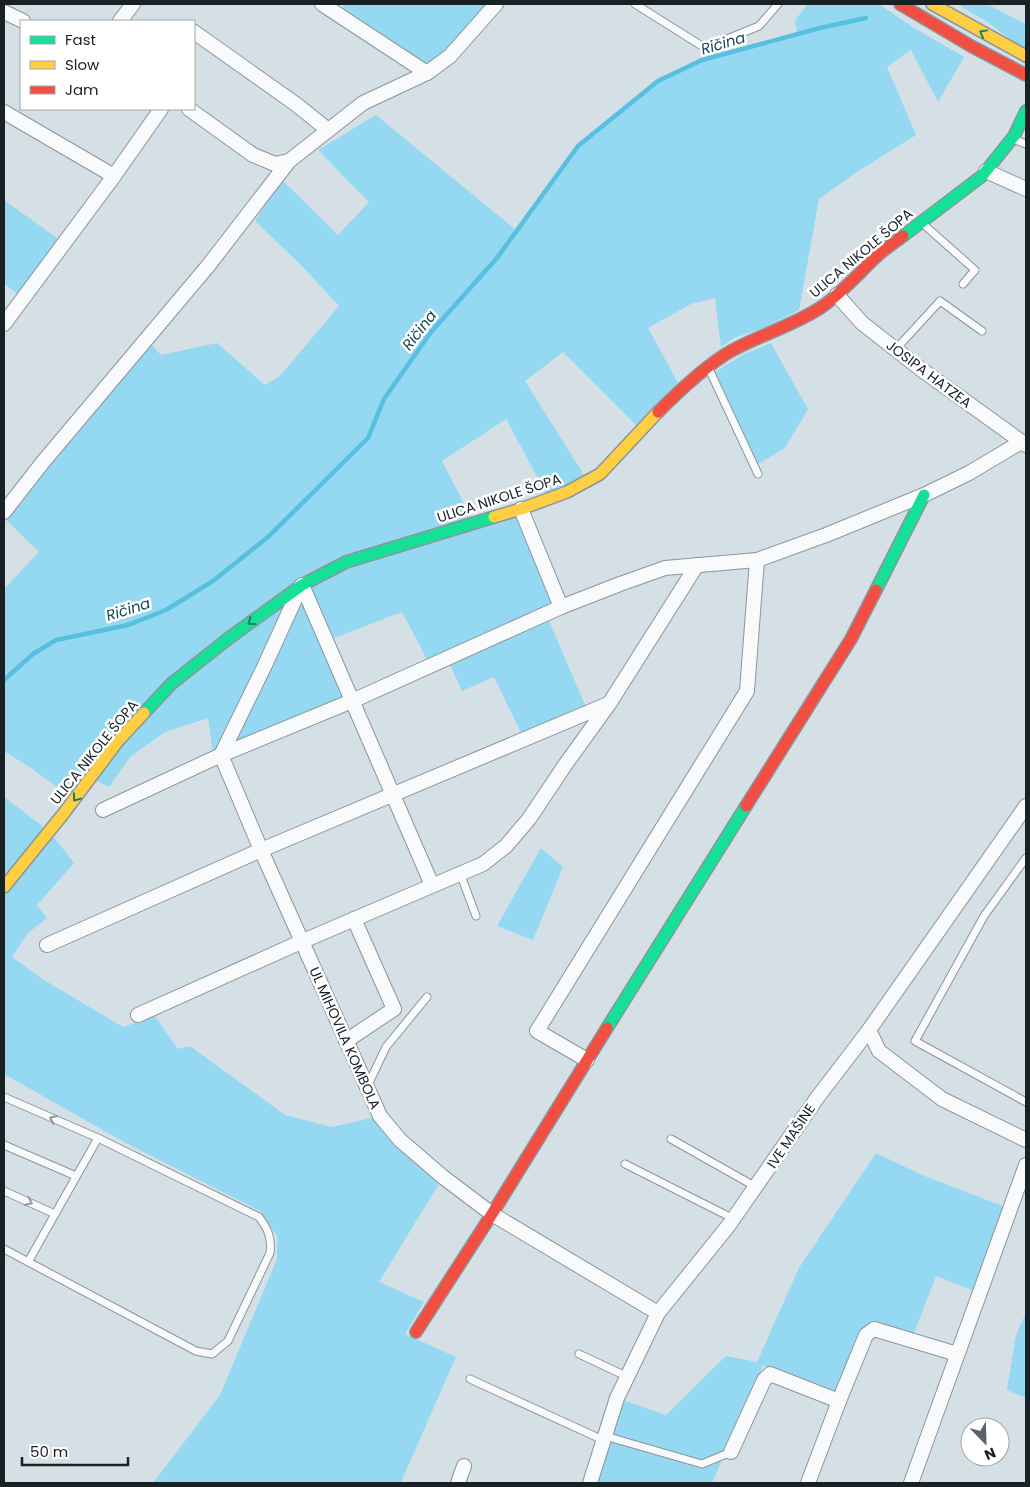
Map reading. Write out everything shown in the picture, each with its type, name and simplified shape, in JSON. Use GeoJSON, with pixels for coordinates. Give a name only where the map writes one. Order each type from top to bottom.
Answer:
{"type":"FeatureCollection","features":[{"type":"Feature","properties":{"kind":"street"},"geometry":{"type":"LineString","coordinates":[[121,20],[132,4]]}},
{"type":"Feature","properties":{"kind":"street"},"geometry":{"type":"LineString","coordinates":[[322,4],[427,73]]}},
{"type":"Feature","properties":{"kind":"street"},"geometry":{"type":"LineString","coordinates":[[4,512],[43,462],[208,266],[289,161],[363,103],[427,73],[450,56],[496,4]]}},
{"type":"Feature","properties":{"kind":"street"},"geometry":{"type":"LineString","coordinates":[[900,4],[971,46],[1026,75]]}},
{"type":"Feature","properties":{"kind":"street"},"geometry":{"type":"LineString","coordinates":[[932,4],[1026,56]]}},
{"type":"Feature","properties":{"kind":"street"},"geometry":{"type":"LineString","coordinates":[[4,12],[21,20]]}},
{"type":"Feature","properties":{"kind":"street"},"geometry":{"type":"LineString","coordinates":[[195,33],[328,130]]}},
{"type":"Feature","properties":{"kind":"street"},"geometry":{"type":"LineString","coordinates":[[4,324],[114,176],[160,110]]}},
{"type":"Feature","properties":{"kind":"street"},"geometry":{"type":"LineString","coordinates":[[190,110],[253,156],[274,164],[289,161]]}},
{"type":"Feature","properties":{"kind":"street","name":"ULICA NIKOLE ŠOPA"},"geometry":{"type":"LineString","coordinates":[[4,887],[64,813],[118,741],[170,684],[229,638],[296,589],[346,562],[521,509],[567,492],[600,474],[668,402],[708,367],[731,351],[820,308],[837,295],[878,255],[982,176],[1019,130],[1026,111]]}},
{"type":"Feature","properties":{"kind":"street"},"geometry":{"type":"LineString","coordinates":[[4,112],[114,176]]}},
{"type":"Feature","properties":{"kind":"street"},"geometry":{"type":"LineString","coordinates":[[986,171],[1026,189]]}},
{"type":"Feature","properties":{"kind":"street","name":"JOSIPA HATZEA"},"geometry":{"type":"LineString","coordinates":[[837,295],[862,323],[1024,444]]}},
{"type":"Feature","properties":{"kind":"street"},"geometry":{"type":"LineString","coordinates":[[102,810],[221,755],[352,701],[561,607],[665,568],[758,560],[924,495],[1024,444]]}},
{"type":"Feature","properties":{"kind":"street"},"geometry":{"type":"LineString","coordinates":[[416,1332],[492,1214],[851,639],[924,495]]}},
{"type":"Feature","properties":{"kind":"street"},"geometry":{"type":"LineString","coordinates":[[521,509],[561,607]]}},
{"type":"Feature","properties":{"kind":"street"},"geometry":{"type":"LineString","coordinates":[[587,1060],[537,1031],[746,691],[758,560]]}},
{"type":"Feature","properties":{"kind":"street"},"geometry":{"type":"LineString","coordinates":[[138,1015],[303,941],[483,864],[506,846],[529,819],[609,704],[697,565]]}},
{"type":"Feature","properties":{"kind":"street"},"geometry":{"type":"LineString","coordinates":[[296,589],[352,701],[432,886]]}},
{"type":"Feature","properties":{"kind":"street"},"geometry":{"type":"LineString","coordinates":[[221,755],[265,665],[296,589]]}},
{"type":"Feature","properties":{"kind":"street"},"geometry":{"type":"LineString","coordinates":[[47,945],[261,850],[609,704]]}},
{"type":"Feature","properties":{"kind":"street","name":"UL MIHOVILA KOMBOLA"},"geometry":{"type":"LineString","coordinates":[[221,755],[261,850],[380,1116],[400,1140],[443,1177],[492,1214],[658,1313]]}},
{"type":"Feature","properties":{"kind":"street","name":"IVE MAŠINE"},"geometry":{"type":"LineString","coordinates":[[590,1483],[617,1398],[658,1313],[734,1218],[817,1098],[869,1030],[1026,806]]}},
{"type":"Feature","properties":{"kind":"street"},"geometry":{"type":"LineString","coordinates":[[346,1041],[394,1009],[354,919]]}},
{"type":"Feature","properties":{"kind":"street"},"geometry":{"type":"LineString","coordinates":[[869,1030],[879,1051],[942,1099],[1026,1140]]}},
{"type":"Feature","properties":{"kind":"street"},"geometry":{"type":"LineString","coordinates":[[911,1483],[1026,1164]]}},
{"type":"Feature","properties":{"kind":"street"},"geometry":{"type":"LineString","coordinates":[[808,1483],[866,1335],[874,1329],[957,1354]]}},
{"type":"Feature","properties":{"kind":"street"},"geometry":{"type":"LineString","coordinates":[[731,1452],[764,1380],[770,1374],[839,1401]]}},
{"type":"Feature","properties":{"kind":"street"},"geometry":{"type":"LineString","coordinates":[[458,1483],[464,1466]]}},
{"type":"Feature","properties":{"kind":"lane"},"geometry":{"type":"LineString","coordinates":[[635,4],[705,48],[759,26],[778,4]]}},
{"type":"Feature","properties":{"kind":"lane"},"geometry":{"type":"LineString","coordinates":[[1019,130],[1026,144]]}},
{"type":"Feature","properties":{"kind":"lane"},"geometry":{"type":"LineString","coordinates":[[921,223],[975,270],[963,284]]}},
{"type":"Feature","properties":{"kind":"lane"},"geometry":{"type":"LineString","coordinates":[[896,349],[940,301],[982,331]]}},
{"type":"Feature","properties":{"kind":"lane"},"geometry":{"type":"LineString","coordinates":[[708,367],[758,474]]}},
{"type":"Feature","properties":{"kind":"lane"},"geometry":{"type":"LineString","coordinates":[[1026,858],[984,916],[915,1041],[1026,1102]]}},
{"type":"Feature","properties":{"kind":"lane"},"geometry":{"type":"LineString","coordinates":[[460,873],[476,916]]}},
{"type":"Feature","properties":{"kind":"lane"},"geometry":{"type":"LineString","coordinates":[[367,1087],[386,1047],[427,997]]}},
{"type":"Feature","properties":{"kind":"lane"},"geometry":{"type":"LineString","coordinates":[[4,1097],[98,1138],[259,1217],[268,1230],[271,1242],[270,1253],[228,1341],[212,1354],[196,1351],[4,1249]]}},
{"type":"Feature","properties":{"kind":"lane"},"geometry":{"type":"LineString","coordinates":[[28,1262],[98,1138]]}},
{"type":"Feature","properties":{"kind":"lane"},"geometry":{"type":"LineString","coordinates":[[671,1139],[756,1187]]}},
{"type":"Feature","properties":{"kind":"lane"},"geometry":{"type":"LineString","coordinates":[[4,1145],[76,1176]]}},
{"type":"Feature","properties":{"kind":"lane"},"geometry":{"type":"LineString","coordinates":[[625,1164],[734,1218]]}},
{"type":"Feature","properties":{"kind":"lane"},"geometry":{"type":"LineString","coordinates":[[4,1191],[55,1214]]}},
{"type":"Feature","properties":{"kind":"lane"},"geometry":{"type":"LineString","coordinates":[[579,1354],[628,1377]]}},
{"type":"Feature","properties":{"kind":"lane"},"geometry":{"type":"LineString","coordinates":[[470,1379],[604,1438],[702,1464],[731,1452]]}},
{"type":"Feature","properties":{"kind":"shaded area"},"geometry":{"type":"Polygon","coordinates":[[[345,4],[496,4],[427,73],[339,14],[345,4]]]}},
{"type":"Feature","properties":{"kind":"shaded area"},"geometry":{"type":"Polygon","coordinates":[[[807,4],[879,4],[911,26],[964,57],[938,102],[911,50],[887,67],[916,135],[857,172],[819,199],[799,310],[766,327],[734,338],[721,347],[715,298],[691,304],[648,328],[678,383],[636,425],[563,352],[525,381],[584,475],[547,495],[506,419],[442,461],[474,523],[521,509],[561,607],[546,614],[588,712],[524,739],[494,677],[462,691],[447,658],[430,665],[402,612],[326,641],[352,701],[213,754],[208,718],[165,732],[131,756],[109,787],[91,778],[74,800],[34,770],[4,751],[4,589],[39,552],[4,518],[146,339],[161,355],[217,343],[265,385],[280,376],[339,306],[302,266],[255,221],[282,180],[338,235],[369,202],[318,150],[376,115],[517,231],[578,146],[658,81],[702,60],[797,34],[795,21],[807,4]]]}},
{"type":"Feature","properties":{"kind":"shaded area"},"geometry":{"type":"Polygon","coordinates":[[[957,4],[987,4],[1026,24],[1026,52],[989,23],[957,4]]]}},
{"type":"Feature","properties":{"kind":"shaded area"},"geometry":{"type":"Polygon","coordinates":[[[4,200],[64,243],[23,299],[4,283],[4,200]]]}},
{"type":"Feature","properties":{"kind":"shaded area"},"geometry":{"type":"Polygon","coordinates":[[[771,343],[808,409],[785,448],[758,464],[715,372],[742,355],[771,343]]]}},
{"type":"Feature","properties":{"kind":"shaded area"},"geometry":{"type":"Polygon","coordinates":[[[4,797],[49,831],[74,863],[37,905],[47,918],[28,933],[12,957],[44,980],[123,1027],[155,1016],[178,1049],[190,1046],[285,1115],[332,1127],[380,1116],[443,1177],[379,1282],[424,1302],[405,1334],[456,1357],[402,1483],[153,1483],[220,1395],[277,1259],[277,1236],[260,1211],[124,1142],[4,1074],[4,797]]]}},
{"type":"Feature","properties":{"kind":"shaded area"},"geometry":{"type":"Polygon","coordinates":[[[541,848],[563,867],[533,940],[497,926],[541,848]]]}},
{"type":"Feature","properties":{"kind":"shaded area"},"geometry":{"type":"Polygon","coordinates":[[[876,1153],[922,1175],[1010,1209],[980,1293],[936,1276],[914,1333],[892,1334],[874,1329],[839,1401],[763,1365],[712,1483],[590,1483],[617,1398],[666,1415],[726,1356],[757,1362],[799,1268],[876,1153]]]}},
{"type":"Feature","properties":{"kind":"shaded area"},"geometry":{"type":"Polygon","coordinates":[[[1026,1313],[1026,1398],[1007,1390],[1016,1335],[1026,1313]]]}},
{"type":"Feature","properties":{"kind":"waterway","name":"Ričina"},"geometry":{"type":"LineString","coordinates":[[4,680],[33,654],[56,640],[128,625],[166,610],[213,581],[268,537],[368,438],[384,399],[431,332],[497,258],[578,146],[658,81],[702,60],[820,28],[866,18]]}},
{"type":"Feature","properties":{"kind":"traffic: fast"},"geometry":{"type":"LineString","coordinates":[[903,236],[982,176],[1014,136],[1026,111]]}},
{"type":"Feature","properties":{"kind":"traffic: fast"},"geometry":{"type":"LineString","coordinates":[[876,590],[924,495]]}},
{"type":"Feature","properties":{"kind":"traffic: fast"},"geometry":{"type":"LineString","coordinates":[[144,713],[171,684],[229,638],[302,585],[346,562],[494,517]]}},
{"type":"Feature","properties":{"kind":"traffic: fast"},"geometry":{"type":"LineString","coordinates":[[607,1028],[746,806]]}},
{"type":"Feature","properties":{"kind":"traffic: slow"},"geometry":{"type":"LineString","coordinates":[[932,4],[1026,56]]}},
{"type":"Feature","properties":{"kind":"traffic: slow"},"geometry":{"type":"LineString","coordinates":[[494,517],[567,492],[600,474],[658,412]]}},
{"type":"Feature","properties":{"kind":"traffic: slow"},"geometry":{"type":"LineString","coordinates":[[4,887],[64,813],[118,741],[144,713]]}},
{"type":"Feature","properties":{"kind":"traffic: jam"},"geometry":{"type":"LineString","coordinates":[[900,4],[971,46],[1026,75]]}},
{"type":"Feature","properties":{"kind":"traffic: jam"},"geometry":{"type":"LineString","coordinates":[[658,412],[693,379],[721,357],[820,308],[842,290],[879,254],[903,236]]}},
{"type":"Feature","properties":{"kind":"traffic: jam"},"geometry":{"type":"LineString","coordinates":[[746,806],[851,639],[876,590]]}},
{"type":"Feature","properties":{"kind":"traffic: jam"},"geometry":{"type":"LineString","coordinates":[[416,1332],[492,1214],[607,1028]]}}]}
